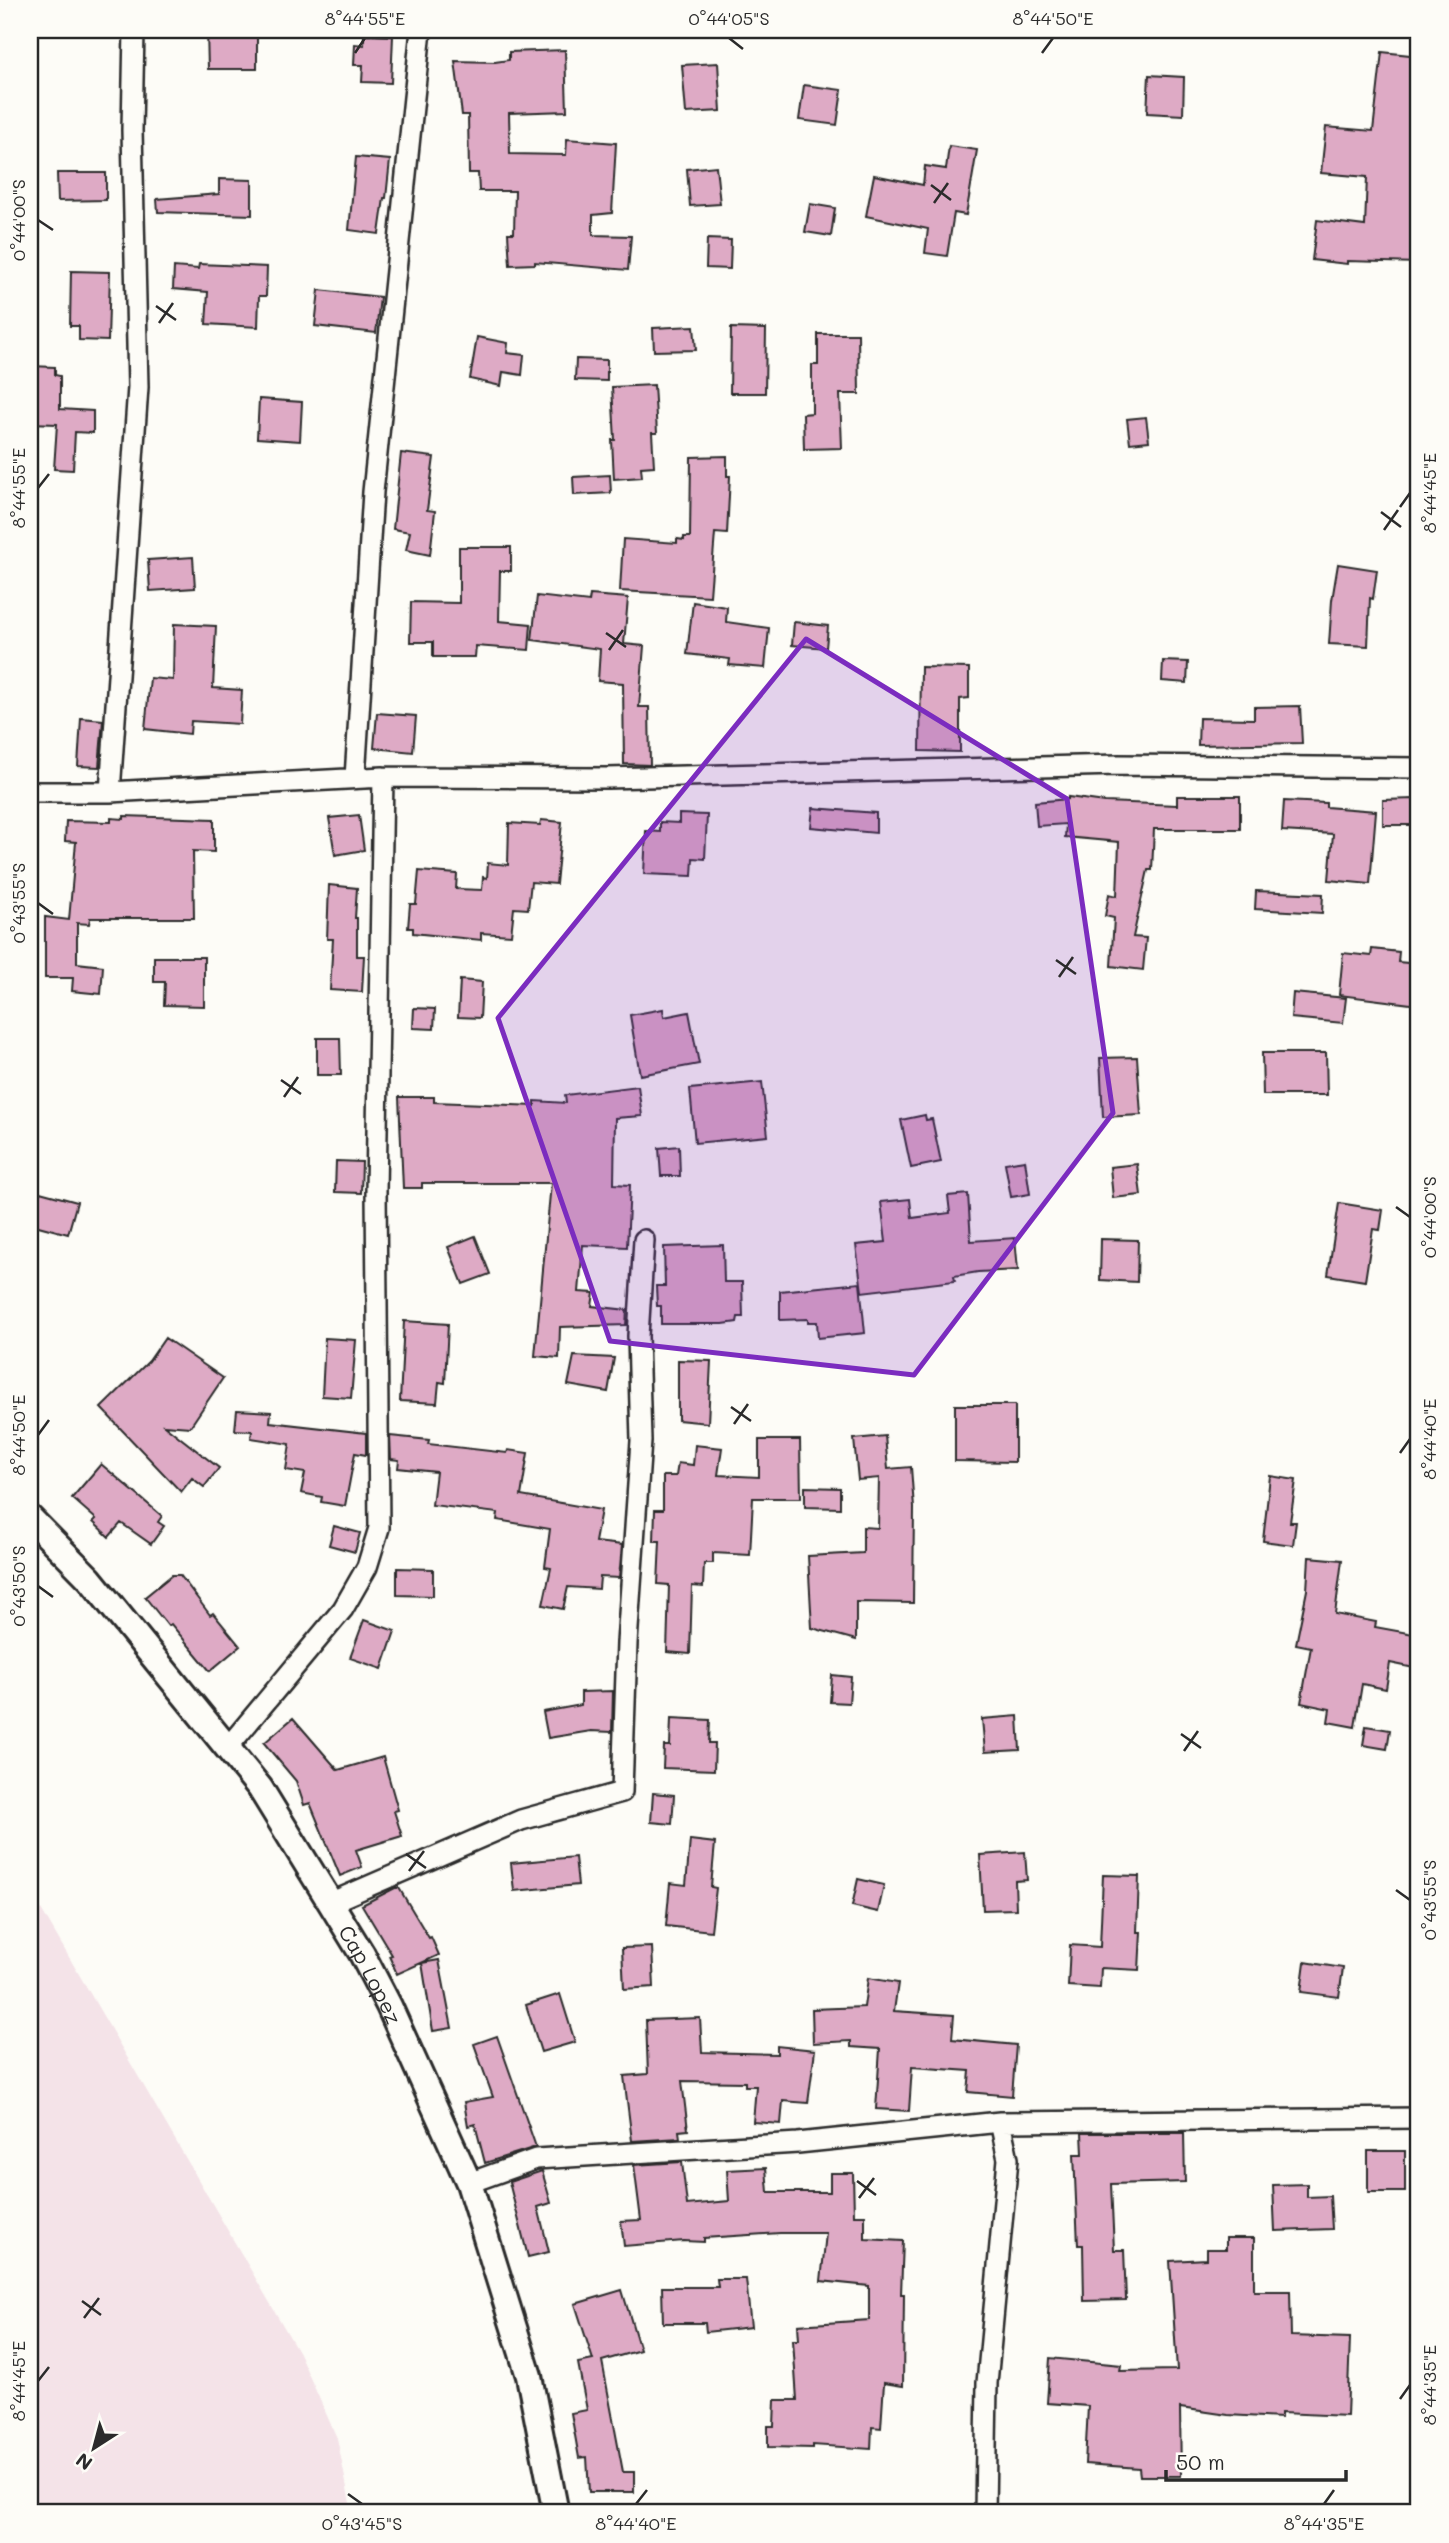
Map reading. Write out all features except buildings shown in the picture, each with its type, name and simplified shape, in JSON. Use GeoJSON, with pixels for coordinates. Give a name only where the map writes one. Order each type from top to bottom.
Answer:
{"type":"FeatureCollection","features":[{"type":"Feature","properties":{"kind":"street"},"geometry":{"type":"LineString","coordinates":[[110,792],[138,387],[132,130],[134,30]]}},
{"type":"Feature","properties":{"kind":"street"},"geometry":{"type":"LineString","coordinates":[[355,778],[373,492],[421,30]]}},
{"type":"Feature","properties":{"kind":"street"},"geometry":{"type":"LineString","coordinates":[[30,792],[110,792],[383,777],[619,778],[1119,765],[1419,768]]}},
{"type":"Feature","properties":{"kind":"street"},"geometry":{"type":"LineString","coordinates":[[228,1747],[343,1609],[367,1567],[379,1528],[376,1191],[383,777]]}},
{"type":"Feature","properties":{"kind":"street"},"geometry":{"type":"LineString","coordinates":[[332,1902],[521,1820],[622,1791],[627,1643],[641,1441],[638,1336],[644,1240]]}},
{"type":"Feature","properties":{"kind":"street","name":"Cap Lopez"},"geometry":{"type":"LineString","coordinates":[[30,1518],[90,1578],[260,1788],[332,1902],[389,2006],[469,2183],[529,2376],[556,2513]]}},
{"type":"Feature","properties":{"kind":"street"},"geometry":{"type":"LineString","coordinates":[[469,2183],[536,2159],[798,2143],[1000,2122],[1419,2118]]}},
{"type":"Feature","properties":{"kind":"street"},"geometry":{"type":"LineString","coordinates":[[985,2513],[987,2383],[1008,2159],[1000,2122]]}},
{"type":"Feature","properties":{"kind":"highlighted area"},"geometry":{"type":"Polygon","coordinates":[[[806,639],[1067,799],[1113,1113],[914,1375],[610,1341],[498,1018],[806,639]]]}},
{"type":"Feature","properties":{"kind":"shaded area"},"geometry":{"type":"Polygon","coordinates":[[[30,1890],[299,2353],[337,2438],[352,2513],[30,2513],[30,1890]]]}}]}
